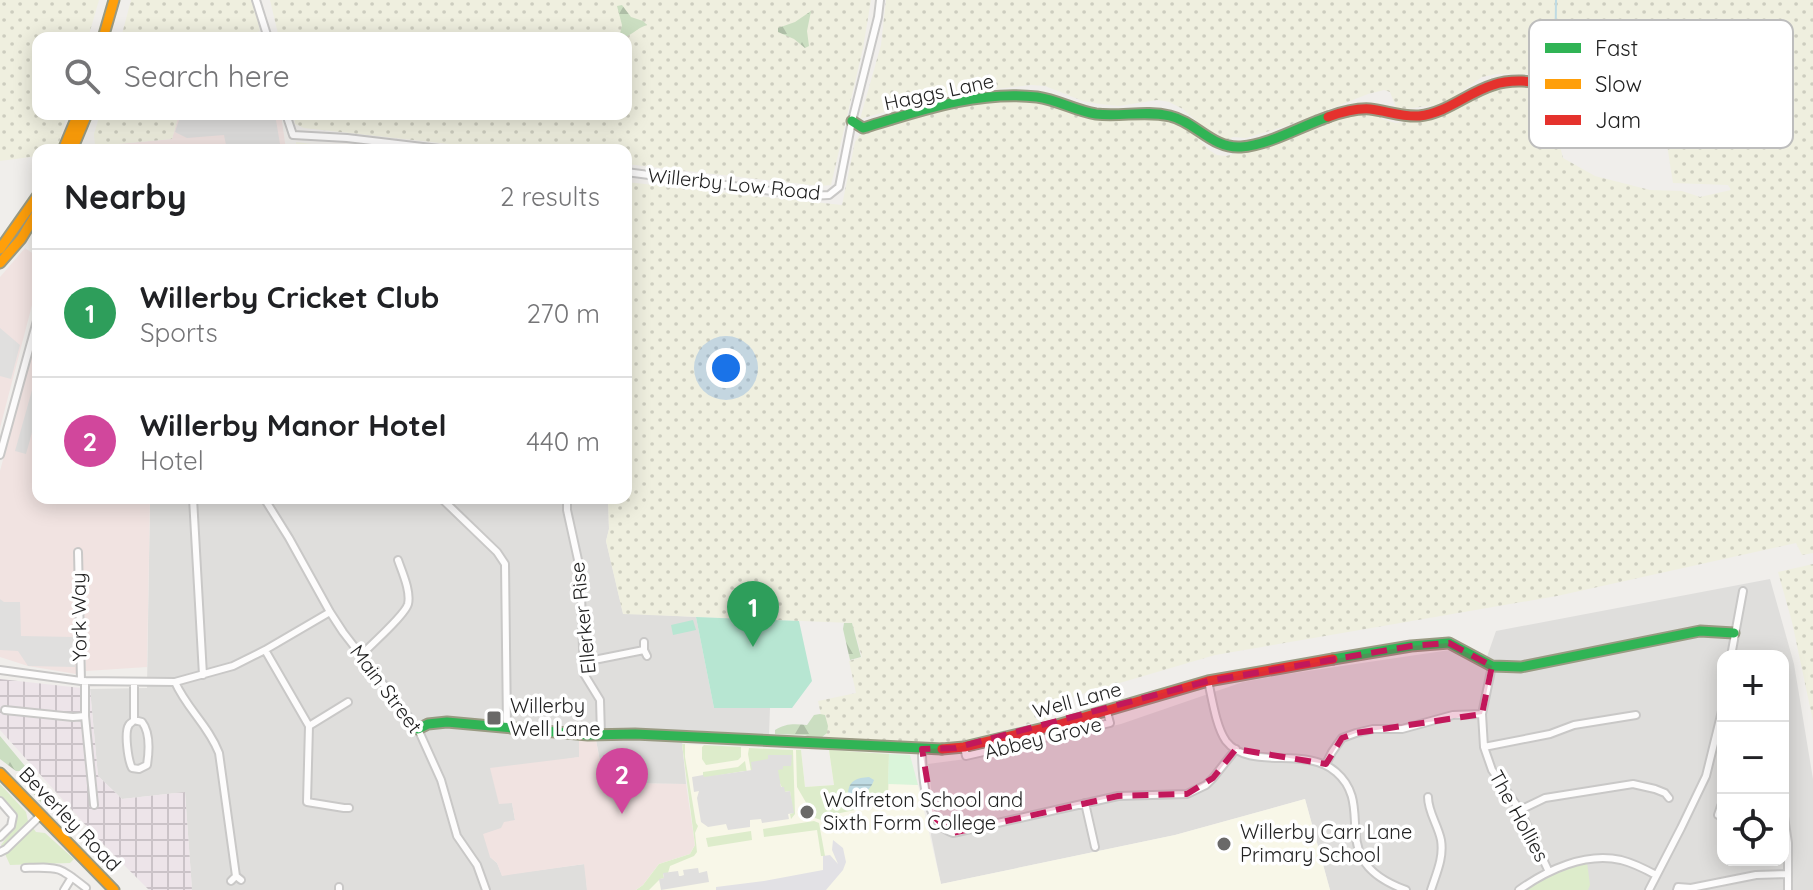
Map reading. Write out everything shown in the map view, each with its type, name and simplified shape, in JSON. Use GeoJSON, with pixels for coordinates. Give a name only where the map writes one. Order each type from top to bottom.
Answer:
{"type":"FeatureCollection","features":[{"type":"Feature","properties":{"kind":"main road"},"geometry":{"type":"LineString","coordinates":[[105,32],[114,0]]}},
{"type":"Feature","properties":{"kind":"main road"},"geometry":{"type":"LineString","coordinates":[[112,32],[120,0]]}},
{"type":"Feature","properties":{"kind":"main road","name":"Haggs Lane"},"geometry":{"type":"LineString","coordinates":[[852,121],[863,128],[950,104],[1009,96],[1036,97],[1101,114],[1174,117],[1220,144],[1236,147],[1256,144],[1351,110],[1368,108],[1415,117],[1458,104],[1496,84],[1529,82]]}},
{"type":"Feature","properties":{"kind":"main road"},"geometry":{"type":"LineString","coordinates":[[66,144],[76,120]]}},
{"type":"Feature","properties":{"kind":"main road"},"geometry":{"type":"LineString","coordinates":[[74,144],[84,120]]}},
{"type":"Feature","properties":{"kind":"main road"},"geometry":{"type":"LineString","coordinates":[[0,249],[32,204]]}},
{"type":"Feature","properties":{"kind":"main road"},"geometry":{"type":"LineString","coordinates":[[0,263],[32,221]]}},
{"type":"Feature","properties":{"kind":"main road","name":"Well Lane"},"geometry":{"type":"LineString","coordinates":[[418,729],[428,724],[447,722],[601,735],[666,735],[964,753],[1208,681],[1357,655],[1449,643],[1492,666],[1521,667],[1700,631],[1734,633]]}},
{"type":"Feature","properties":{"kind":"main road","name":"Beverley Road"},"geometry":{"type":"LineString","coordinates":[[0,773],[114,890]]}},
{"type":"Feature","properties":{"kind":"street"},"geometry":{"type":"LineString","coordinates":[[256,0],[266,32]]}},
{"type":"Feature","properties":{"kind":"street","name":"Willerby Low Road"},"geometry":{"type":"LineString","coordinates":[[632,173],[810,196],[829,195],[839,187],[880,0]]}},
{"type":"Feature","properties":{"kind":"street"},"geometry":{"type":"LineString","coordinates":[[288,120],[293,135],[398,144]]}},
{"type":"Feature","properties":{"kind":"street","name":"Haggs Lane"},"geometry":{"type":"LineString","coordinates":[[848,140],[863,128]]}},
{"type":"Feature","properties":{"kind":"street"},"geometry":{"type":"LineString","coordinates":[[0,455],[32,339]]}},
{"type":"Feature","properties":{"kind":"street"},"geometry":{"type":"LineString","coordinates":[[193,504],[203,675]]}},
{"type":"Feature","properties":{"kind":"street","name":"Main Street"},"geometry":{"type":"LineString","coordinates":[[268,504],[330,612],[360,656],[418,729],[436,765],[454,828],[477,865],[486,890]]}},
{"type":"Feature","properties":{"kind":"street"},"geometry":{"type":"LineString","coordinates":[[447,504],[497,552],[505,564],[507,727]]}},
{"type":"Feature","properties":{"kind":"street","name":"Ellerker Rise"},"geometry":{"type":"LineString","coordinates":[[567,504],[580,569],[584,674],[600,700],[601,735]]}},
{"type":"Feature","properties":{"kind":"street","name":"York Way"},"geometry":{"type":"LineString","coordinates":[[78,552],[85,716],[94,805]]}},
{"type":"Feature","properties":{"kind":"street"},"geometry":{"type":"LineString","coordinates":[[360,656],[409,603],[407,577],[398,560]]}},
{"type":"Feature","properties":{"kind":"street"},"geometry":{"type":"LineString","coordinates":[[1732,650],[1743,591]]}},
{"type":"Feature","properties":{"kind":"street"},"geometry":{"type":"LineString","coordinates":[[0,670],[83,681],[175,682],[233,666],[330,612]]}},
{"type":"Feature","properties":{"kind":"street"},"geometry":{"type":"LineString","coordinates":[[584,662],[645,649]]}},
{"type":"Feature","properties":{"kind":"street"},"geometry":{"type":"LineString","coordinates":[[265,650],[309,726],[306,803],[346,810]]}},
{"type":"Feature","properties":{"kind":"street","name":"The Hollies"},"geometry":{"type":"LineString","coordinates":[[1492,666],[1482,714],[1484,747],[1492,770],[1520,810],[1549,872]]}},
{"type":"Feature","properties":{"kind":"street"},"geometry":{"type":"LineString","coordinates":[[1208,681],[1221,729],[1226,741],[1236,749],[1260,757],[1313,760],[1326,764],[1338,773],[1351,793],[1355,836],[1366,866],[1391,887],[1406,890]]}},
{"type":"Feature","properties":{"kind":"street"},"geometry":{"type":"LineString","coordinates":[[134,682],[134,720],[126,729],[129,762],[132,768],[139,769],[147,765],[148,760],[146,728],[142,722],[134,720]]}},
{"type":"Feature","properties":{"kind":"street"},"geometry":{"type":"LineString","coordinates":[[175,682],[181,696],[212,736],[219,753],[236,879]]}},
{"type":"Feature","properties":{"kind":"street"},"geometry":{"type":"LineString","coordinates":[[309,726],[346,707]]}},
{"type":"Feature","properties":{"kind":"street"},"geometry":{"type":"LineString","coordinates":[[5,710],[85,716]]}},
{"type":"Feature","properties":{"kind":"street"},"geometry":{"type":"LineString","coordinates":[[1326,764],[1342,738],[1356,733],[1373,729],[1402,729],[1453,715],[1482,714]]}},
{"type":"Feature","properties":{"kind":"street"},"geometry":{"type":"LineString","coordinates":[[1484,747],[1550,734],[1574,725],[1636,715]]}},
{"type":"Feature","properties":{"kind":"street"},"geometry":{"type":"LineString","coordinates":[[1649,890],[1706,776],[1717,739]]}},
{"type":"Feature","properties":{"kind":"street"},"geometry":{"type":"LineString","coordinates":[[922,749],[924,779],[933,816],[945,830],[953,833],[1118,796],[1187,794],[1213,778],[1236,749]]}},
{"type":"Feature","properties":{"kind":"street"},"geometry":{"type":"LineString","coordinates":[[1520,810],[1545,798],[1633,784],[1655,789],[1669,798]]}},
{"type":"Feature","properties":{"kind":"street"},"geometry":{"type":"LineString","coordinates":[[1428,797],[1442,848],[1431,890]]}},
{"type":"Feature","properties":{"kind":"street"},"geometry":{"type":"LineString","coordinates":[[0,801],[13,816],[11,826],[0,837]]}},
{"type":"Feature","properties":{"kind":"street"},"geometry":{"type":"LineString","coordinates":[[1085,803],[1095,847]]}},
{"type":"Feature","properties":{"kind":"street"},"geometry":{"type":"LineString","coordinates":[[0,852],[40,816]]}},
{"type":"Feature","properties":{"kind":"street"},"geometry":{"type":"LineString","coordinates":[[1519,890],[1549,872],[1587,859],[1620,860],[1656,875]]}},
{"type":"Feature","properties":{"kind":"street"},"geometry":{"type":"LineString","coordinates":[[1788,866],[1788,890]]}},
{"type":"Feature","properties":{"kind":"street"},"geometry":{"type":"LineString","coordinates":[[25,868],[55,867],[64,870],[86,888]]}},
{"type":"Feature","properties":{"kind":"street"},"geometry":{"type":"LineString","coordinates":[[1677,890],[1678,887],[1691,888],[1756,875],[1788,874]]}},
{"type":"Feature","properties":{"kind":"street"},"geometry":{"type":"LineString","coordinates":[[64,890],[72,877]]}},
{"type":"Feature","properties":{"kind":"highlighted area"},"geometry":{"type":"Polygon","coordinates":[[[1449,643],[1492,666],[1482,714],[1356,733],[1342,738],[1326,764],[1236,749],[1213,778],[1187,794],[1118,796],[953,833],[933,816],[922,749],[955,748],[1208,681],[1411,646],[1449,643]]]}},
{"type":"Feature","properties":{"kind":"shaded area"},"geometry":{"type":"Polygon","coordinates":[[[177,120],[282,120],[285,144],[117,144],[172,139],[177,120]]]}},
{"type":"Feature","properties":{"kind":"shaded area"},"geometry":{"type":"Polygon","coordinates":[[[179,120],[276,120],[280,144],[226,144],[224,135],[187,138],[175,132],[179,120]]]}},
{"type":"Feature","properties":{"kind":"shaded area"},"geometry":{"type":"Polygon","coordinates":[[[25,248],[32,253],[32,305],[0,428],[0,277],[25,248]]]}},
{"type":"Feature","properties":{"kind":"shaded area"},"geometry":{"type":"Polygon","coordinates":[[[0,328],[20,345],[11,379],[0,376],[0,328]]]}},
{"type":"Feature","properties":{"kind":"shaded area"},"geometry":{"type":"Polygon","coordinates":[[[32,351],[32,504],[150,504],[147,667],[86,671],[84,597],[77,596],[76,674],[28,666],[0,657],[0,471],[32,351]]]}},
{"type":"Feature","properties":{"kind":"shaded area"},"geometry":{"type":"Polygon","coordinates":[[[32,390],[32,432],[26,454],[15,451],[32,390]]]}},
{"type":"Feature","properties":{"kind":"shaded area"},"geometry":{"type":"Polygon","coordinates":[[[150,504],[608,504],[606,541],[623,613],[696,617],[714,708],[770,708],[769,734],[681,730],[686,784],[604,783],[596,740],[580,757],[541,763],[512,803],[515,820],[490,857],[497,863],[502,875],[585,864],[587,890],[192,890],[185,792],[122,799],[98,776],[90,689],[147,688],[150,504]]]}},
{"type":"Feature","properties":{"kind":"shaded area"},"geometry":{"type":"Polygon","coordinates":[[[1770,579],[1794,664],[1813,779],[1813,890],[1330,890],[1305,799],[1175,835],[941,884],[931,835],[934,811],[928,764],[981,757],[1121,724],[1243,682],[1281,675],[1450,650],[1483,668],[1496,631],[1770,579]]]}},
{"type":"Feature","properties":{"kind":"shaded area"},"geometry":{"type":"Polygon","coordinates":[[[0,599],[20,602],[21,636],[74,637],[75,667],[28,666],[18,651],[0,650],[0,599]]]}},
{"type":"Feature","properties":{"kind":"shaded area"},"geometry":{"type":"Polygon","coordinates":[[[0,679],[90,689],[98,776],[122,799],[185,792],[192,890],[149,890],[100,841],[0,730],[0,679]]]}},
{"type":"Feature","properties":{"kind":"shaded area"},"geometry":{"type":"Polygon","coordinates":[[[579,740],[596,740],[604,783],[686,784],[695,845],[690,854],[659,864],[636,890],[587,890],[584,864],[502,876],[497,863],[490,857],[483,834],[501,828],[504,822],[515,820],[512,803],[499,804],[490,768],[579,757],[579,740]]]}},
{"type":"Feature","properties":{"kind":"shaded area","name":"Wolfreton School and Sixth Form College"},"geometry":{"type":"Polygon","coordinates":[[[682,744],[801,750],[805,787],[834,785],[829,750],[889,754],[888,783],[918,785],[941,884],[1175,835],[1305,799],[1330,890],[636,890],[659,864],[690,854],[695,845],[682,744]]]}},
{"type":"Feature","properties":{"kind":"shaded area"},"geometry":{"type":"Polygon","coordinates":[[[768,755],[792,755],[791,766],[778,770],[781,787],[785,792],[790,791],[794,813],[788,814],[789,819],[762,823],[761,819],[750,820],[750,827],[728,830],[726,824],[708,827],[701,822],[697,798],[699,791],[694,792],[692,777],[752,770],[751,762],[768,759],[768,755]]]}},
{"type":"Feature","properties":{"kind":"shaded area"},"geometry":{"type":"Polygon","coordinates":[[[833,840],[843,848],[846,862],[826,890],[716,890],[716,887],[823,870],[823,856],[830,855],[838,864],[832,850],[833,840]]]}},
{"type":"Feature","properties":{"kind":"shaded area"},"geometry":{"type":"Polygon","coordinates":[[[698,868],[699,873],[707,871],[709,882],[661,890],[659,879],[664,878],[663,873],[678,871],[681,876],[684,875],[683,870],[698,868]]]}},
{"type":"Feature","properties":{"kind":"green space"},"geometry":{"type":"Polygon","coordinates":[[[0,0],[99,0],[90,32],[32,32],[32,120],[65,120],[59,144],[32,144],[32,157],[0,161],[0,0]]]}},
{"type":"Feature","properties":{"kind":"green space"},"geometry":{"type":"Polygon","coordinates":[[[131,0],[253,0],[260,31],[256,32],[123,32],[131,0]]]}},
{"type":"Feature","properties":{"kind":"green space"},"geometry":{"type":"Polygon","coordinates":[[[270,0],[871,0],[831,185],[820,186],[632,165],[632,144],[449,144],[304,128],[295,124],[295,120],[632,120],[632,32],[278,32],[270,0]]]}},
{"type":"Feature","properties":{"kind":"green space"},"geometry":{"type":"Polygon","coordinates":[[[886,0],[1813,0],[1813,553],[1802,555],[1796,543],[1557,596],[1215,655],[1048,704],[1048,719],[958,742],[939,744],[826,738],[818,701],[856,693],[849,661],[862,657],[852,623],[623,614],[606,541],[608,504],[632,504],[632,183],[842,205],[855,142],[864,132],[971,103],[1032,99],[1086,117],[1163,117],[1176,120],[1209,150],[1226,156],[1271,145],[1340,116],[1368,110],[1379,112],[1382,119],[1396,123],[1432,119],[1491,88],[1517,86],[1529,88],[1529,148],[1560,148],[1563,158],[1595,176],[1650,190],[1682,191],[1700,197],[1731,190],[1728,185],[1673,183],[1668,148],[1793,148],[1793,20],[1556,20],[1556,15],[1556,20],[1529,20],[1529,74],[1482,77],[1444,104],[1397,110],[1390,92],[1384,90],[1289,125],[1246,138],[1233,137],[1224,142],[1183,109],[1169,102],[1157,100],[1119,106],[1099,104],[1045,86],[1031,85],[948,94],[860,119],[881,45],[886,0]]]}},
{"type":"Feature","properties":{"kind":"green space"},"geometry":{"type":"Polygon","coordinates":[[[622,5],[631,17],[647,25],[632,33],[620,32],[622,25],[617,6],[622,5]]]}},
{"type":"Feature","properties":{"kind":"green space"},"geometry":{"type":"Polygon","coordinates":[[[811,11],[807,31],[809,46],[805,48],[778,32],[778,28],[795,22],[811,11]]]}},
{"type":"Feature","properties":{"kind":"green space"},"geometry":{"type":"Polygon","coordinates":[[[98,120],[177,120],[172,139],[95,144],[98,120]]]}},
{"type":"Feature","properties":{"kind":"green space"},"geometry":{"type":"Polygon","coordinates":[[[1813,564],[1813,721],[1778,572],[1813,564]]]}},
{"type":"Feature","properties":{"kind":"green space"},"geometry":{"type":"Polygon","coordinates":[[[696,617],[799,621],[812,681],[792,708],[714,708],[696,617]]]}},
{"type":"Feature","properties":{"kind":"green space"},"geometry":{"type":"Polygon","coordinates":[[[693,620],[696,630],[673,635],[671,625],[693,620]]]}},
{"type":"Feature","properties":{"kind":"green space"},"geometry":{"type":"Polygon","coordinates":[[[844,623],[852,623],[861,657],[850,660],[844,623]]]}},
{"type":"Feature","properties":{"kind":"green space"},"geometry":{"type":"Polygon","coordinates":[[[814,715],[825,715],[828,726],[827,733],[821,738],[775,734],[775,730],[783,726],[807,725],[814,715]]]}},
{"type":"Feature","properties":{"kind":"green space"},"geometry":{"type":"Polygon","coordinates":[[[0,736],[25,766],[20,771],[0,759],[0,736]]]}},
{"type":"Feature","properties":{"kind":"green space"},"geometry":{"type":"Polygon","coordinates":[[[682,744],[685,744],[698,826],[695,833],[697,852],[670,866],[668,873],[663,874],[664,878],[649,890],[636,890],[659,864],[690,854],[695,845],[682,744]]]}},
{"type":"Feature","properties":{"kind":"green space"},"geometry":{"type":"Polygon","coordinates":[[[704,745],[741,747],[741,757],[706,765],[702,759],[704,745]]]}},
{"type":"Feature","properties":{"kind":"green space"},"geometry":{"type":"Polygon","coordinates":[[[749,748],[793,750],[795,814],[791,819],[790,791],[784,792],[769,759],[754,779],[752,777],[749,748]]]}},
{"type":"Feature","properties":{"kind":"green space"},"geometry":{"type":"Polygon","coordinates":[[[796,750],[801,750],[805,787],[834,785],[829,750],[889,754],[888,803],[826,816],[821,820],[815,818],[797,787],[796,750]]]}},
{"type":"Feature","properties":{"kind":"green space"},"geometry":{"type":"Polygon","coordinates":[[[889,754],[910,755],[918,785],[888,784],[889,754]]]}},
{"type":"Feature","properties":{"kind":"green space"},"geometry":{"type":"Polygon","coordinates":[[[745,761],[747,773],[703,778],[703,772],[738,767],[745,761]]]}},
{"type":"Feature","properties":{"kind":"green space"},"geometry":{"type":"Polygon","coordinates":[[[33,773],[67,815],[66,819],[47,808],[30,790],[23,777],[33,773]]]}},
{"type":"Feature","properties":{"kind":"green space"},"geometry":{"type":"Polygon","coordinates":[[[0,784],[26,812],[36,832],[45,833],[74,859],[70,863],[10,865],[1,845],[16,825],[14,812],[0,797],[0,784]]]}},
{"type":"Feature","properties":{"kind":"green space"},"geometry":{"type":"Polygon","coordinates":[[[814,821],[819,823],[825,856],[821,856],[817,830],[764,837],[763,829],[814,821]]]}},
{"type":"Feature","properties":{"kind":"green space"},"geometry":{"type":"Polygon","coordinates":[[[751,831],[752,840],[708,847],[706,838],[751,831]]]}},
{"type":"Feature","properties":{"kind":"green space"},"geometry":{"type":"Polygon","coordinates":[[[1587,862],[1588,890],[1523,890],[1554,873],[1587,862]]]}},
{"type":"Feature","properties":{"kind":"water"},"geometry":{"type":"Polygon","coordinates":[[[869,777],[874,780],[864,793],[855,797],[848,793],[854,780],[869,777]]]}},
{"type":"Feature","properties":{"kind":"waterway"},"geometry":{"type":"LineString","coordinates":[[1556,0],[1556,20]]}},
{"type":"Feature","properties":{"kind":"traffic: fast"},"geometry":{"type":"LineString","coordinates":[[852,121],[863,128],[971,99],[1037,97],[1096,114],[1170,116],[1221,144],[1241,147],[1274,139],[1328,117]]}},
{"type":"Feature","properties":{"kind":"traffic: fast"},"geometry":{"type":"LineString","coordinates":[[1333,659],[1449,643],[1492,666],[1521,667],[1700,631],[1734,633]]}},
{"type":"Feature","properties":{"kind":"traffic: fast"},"geometry":{"type":"LineString","coordinates":[[418,729],[428,724],[447,722],[588,735],[635,734],[942,749]]}},
{"type":"Feature","properties":{"kind":"traffic: slow"},"geometry":{"type":"LineString","coordinates":[[105,32],[114,0]]}},
{"type":"Feature","properties":{"kind":"traffic: slow"},"geometry":{"type":"LineString","coordinates":[[66,144],[76,120]]}},
{"type":"Feature","properties":{"kind":"traffic: slow"},"geometry":{"type":"LineString","coordinates":[[74,144],[84,120]]}},
{"type":"Feature","properties":{"kind":"traffic: slow"},"geometry":{"type":"LineString","coordinates":[[0,249],[32,204]]}},
{"type":"Feature","properties":{"kind":"traffic: slow"},"geometry":{"type":"LineString","coordinates":[[0,263],[32,221]]}},
{"type":"Feature","properties":{"kind":"traffic: slow"},"geometry":{"type":"LineString","coordinates":[[0,773],[114,890]]}},
{"type":"Feature","properties":{"kind":"traffic: jam"},"geometry":{"type":"LineString","coordinates":[[1328,117],[1365,109],[1419,116],[1448,107],[1503,82],[1529,82]]}},
{"type":"Feature","properties":{"kind":"traffic: jam"},"geometry":{"type":"LineString","coordinates":[[942,749],[964,747],[1057,725],[1208,681],[1333,659]]}},
{"type":"Feature","properties":{"kind":"place","name":"Willerby Cricket Club"},"geometry":{"type":"Point","coordinates":[753,647]}},
{"type":"Feature","properties":{"kind":"place","name":"Willerby Well Lane"},"geometry":{"type":"Point","coordinates":[494,718]}},
{"type":"Feature","properties":{"kind":"place","name":"Wolfreton School and Sixth Form College"},"geometry":{"type":"Point","coordinates":[807,812]}},
{"type":"Feature","properties":{"kind":"place","name":"Willerby Manor Hotel"},"geometry":{"type":"Point","coordinates":[622,814]}},
{"type":"Feature","properties":{"kind":"place","name":"Willerby Carr Lane Primary School"},"geometry":{"type":"Point","coordinates":[1224,844]}}]}
